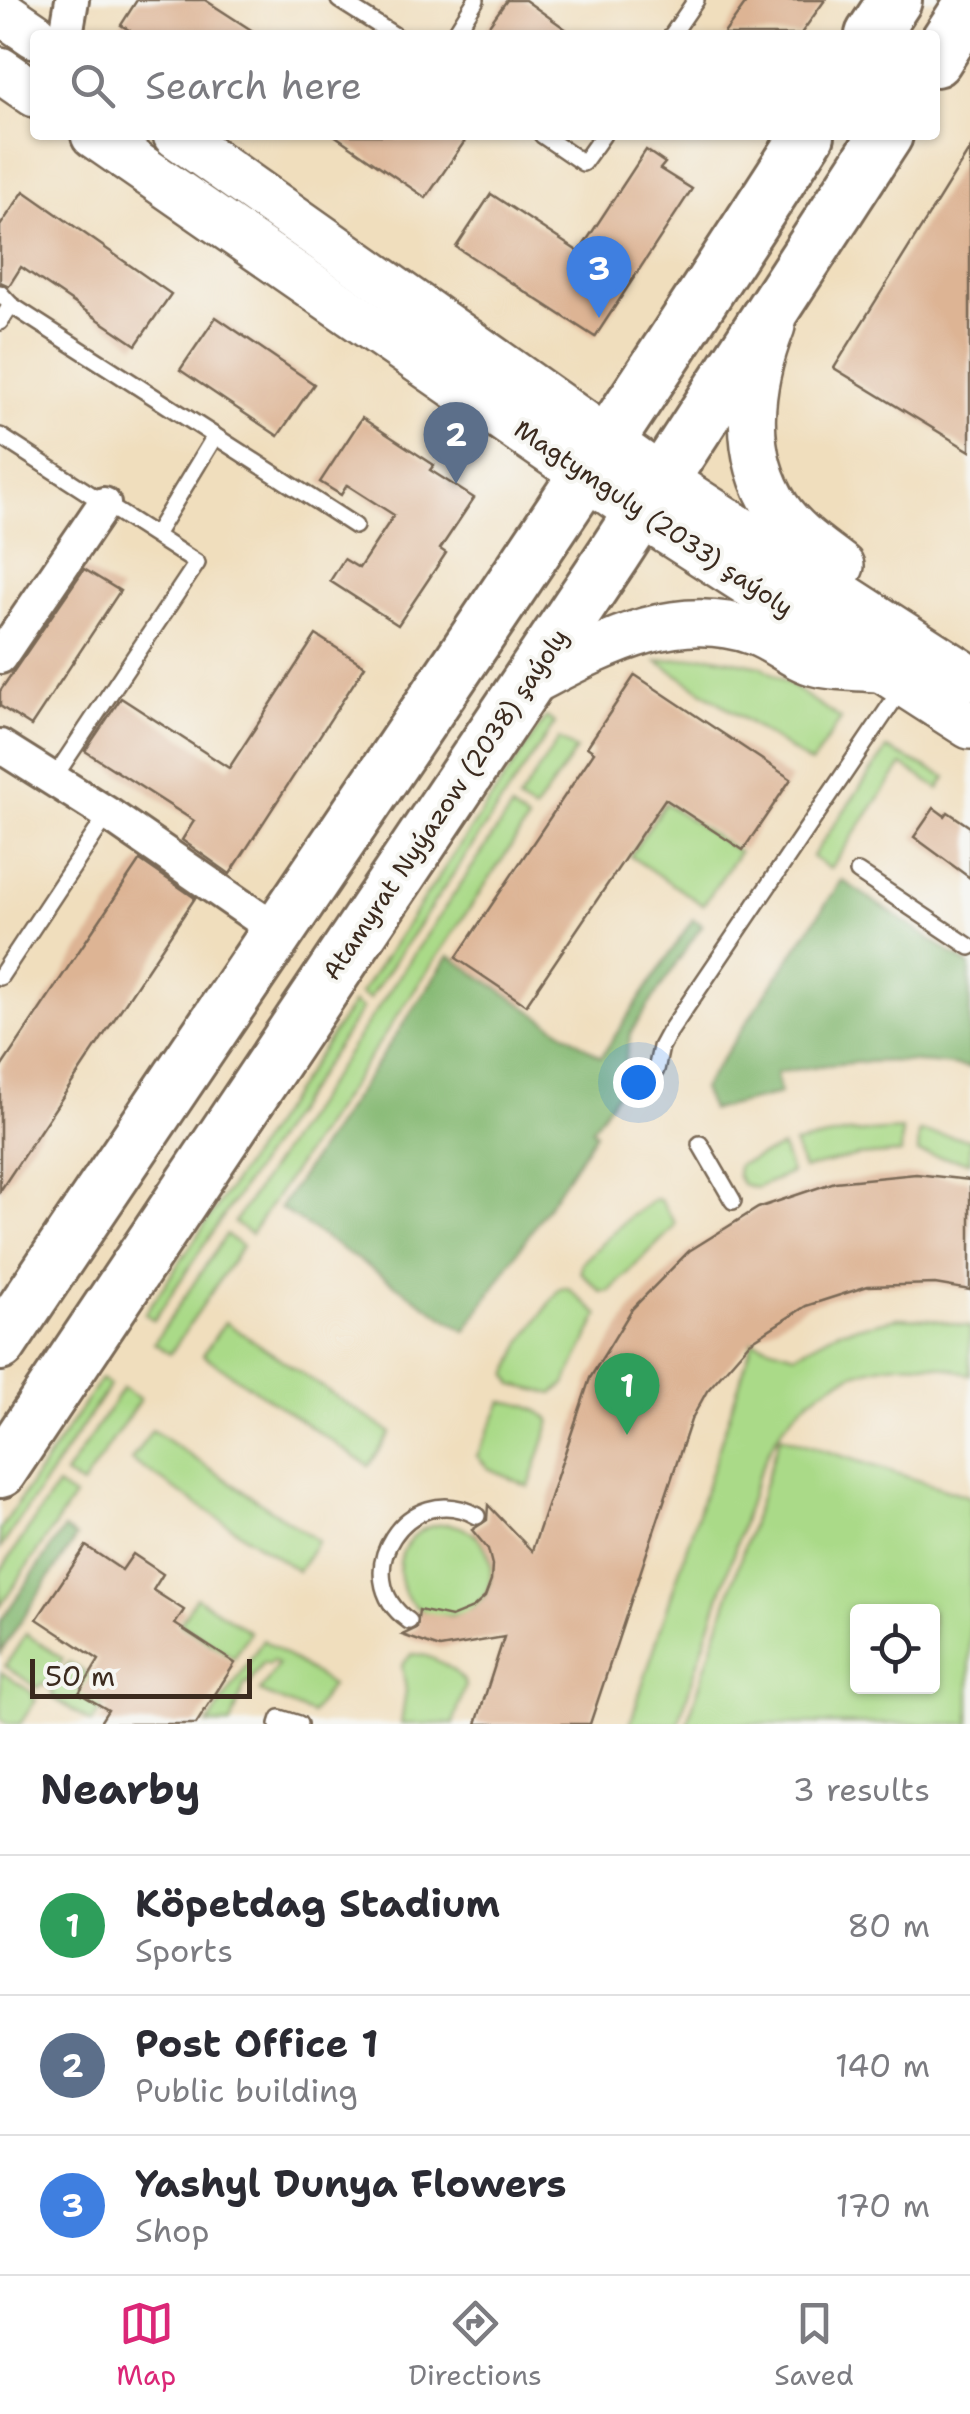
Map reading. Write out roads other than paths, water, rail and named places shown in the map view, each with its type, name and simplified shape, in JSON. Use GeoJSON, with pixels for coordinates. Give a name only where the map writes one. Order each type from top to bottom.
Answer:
{"type":"FeatureCollection","features":[{"type":"Feature","properties":{"kind":"main road"},"geometry":{"type":"LineString","coordinates":[[875,30],[895,0]]}},
{"type":"Feature","properties":{"kind":"main road"},"geometry":{"type":"LineString","coordinates":[[940,52],[970,6]]}},
{"type":"Feature","properties":{"kind":"main road"},"geometry":{"type":"LineString","coordinates":[[0,11],[30,32]]}},
{"type":"Feature","properties":{"kind":"main road"},"geometry":{"type":"LineString","coordinates":[[0,70],[30,91]]}},
{"type":"Feature","properties":{"kind":"main road","name":"Magtymguly (2033) şaýoly"},"geometry":{"type":"LineString","coordinates":[[102,140],[599,458]]}},
{"type":"Feature","properties":{"kind":"main road","name":"Magtymguly (2033) şaýoly"},"geometry":{"type":"LineString","coordinates":[[183,140],[599,458],[895,660],[970,726]]}},
{"type":"Feature","properties":{"kind":"main road"},"geometry":{"type":"LineString","coordinates":[[0,1344],[276,930],[599,458],[805,140]]}},
{"type":"Feature","properties":{"kind":"main road","name":"Atamyrat Nyýazow (2038) şaýoly"},"geometry":{"type":"LineString","coordinates":[[0,1471],[695,431],[883,140]]}},
{"type":"Feature","properties":{"kind":"main road"},"geometry":{"type":"LineString","coordinates":[[527,684],[620,638],[656,627],[700,622],[753,631],[814,663],[895,660],[864,586],[804,537],[778,510],[765,485],[753,442],[752,404],[764,346],[786,288]]}},
{"type":"Feature","properties":{"kind":"main road","name":"Magtymguly (2033) şaýoly"},"geometry":{"type":"LineString","coordinates":[[895,660],[970,678]]}},
{"type":"Feature","properties":{"kind":"street"},"geometry":{"type":"LineString","coordinates":[[67,30],[72,0]]}},
{"type":"Feature","properties":{"kind":"street"},"geometry":{"type":"LineString","coordinates":[[0,657],[104,504]]}},
{"type":"Feature","properties":{"kind":"street"},"geometry":{"type":"LineString","coordinates":[[0,746],[108,814],[276,930]]}},
{"type":"Feature","properties":{"kind":"lane"},"geometry":{"type":"LineString","coordinates":[[340,0],[386,30]]}},
{"type":"Feature","properties":{"kind":"lane"},"geometry":{"type":"LineString","coordinates":[[457,30],[476,0]]}},
{"type":"Feature","properties":{"kind":"lane"},"geometry":{"type":"LineString","coordinates":[[675,30],[696,0]]}},
{"type":"Feature","properties":{"kind":"lane"},"geometry":{"type":"LineString","coordinates":[[549,140],[583,163],[599,140]]}},
{"type":"Feature","properties":{"kind":"lane"},"geometry":{"type":"LineString","coordinates":[[0,322],[6,299],[355,526]]}},
{"type":"Feature","properties":{"kind":"lane"},"geometry":{"type":"LineString","coordinates":[[0,436],[197,563],[53,780]]}},
{"type":"Feature","properties":{"kind":"lane"},"geometry":{"type":"LineString","coordinates":[[155,535],[215,436]]}},
{"type":"Feature","properties":{"kind":"lane"},"geometry":{"type":"LineString","coordinates":[[656,1070],[668,1034],[895,660]]}},
{"type":"Feature","properties":{"kind":"lane"},"geometry":{"type":"LineString","coordinates":[[0,977],[108,814]]}},
{"type":"Feature","properties":{"kind":"lane"},"geometry":{"type":"LineString","coordinates":[[858,872],[970,947]]}},
{"type":"Feature","properties":{"kind":"lane"},"geometry":{"type":"LineString","coordinates":[[700,1144],[733,1201]]}},
{"type":"Feature","properties":{"kind":"lane"},"geometry":{"type":"LineString","coordinates":[[408,1621],[394,1608],[384,1588],[384,1556],[392,1536],[408,1520],[427,1510],[449,1508],[477,1516]]}},
{"type":"Feature","properties":{"kind":"lane"},"geometry":{"type":"LineString","coordinates":[[278,1724],[280,1718],[300,1724]]}},
{"type":"Feature","properties":{"kind":"place","name":"Yashyl Dunya Flowers"},"geometry":{"type":"Point","coordinates":[599,318]}},
{"type":"Feature","properties":{"kind":"place","name":"Post Office 1"},"geometry":{"type":"Point","coordinates":[456,484]}},
{"type":"Feature","properties":{"kind":"place","name":"Köpetdag Stadium"},"geometry":{"type":"Point","coordinates":[627,1435]}}]}
